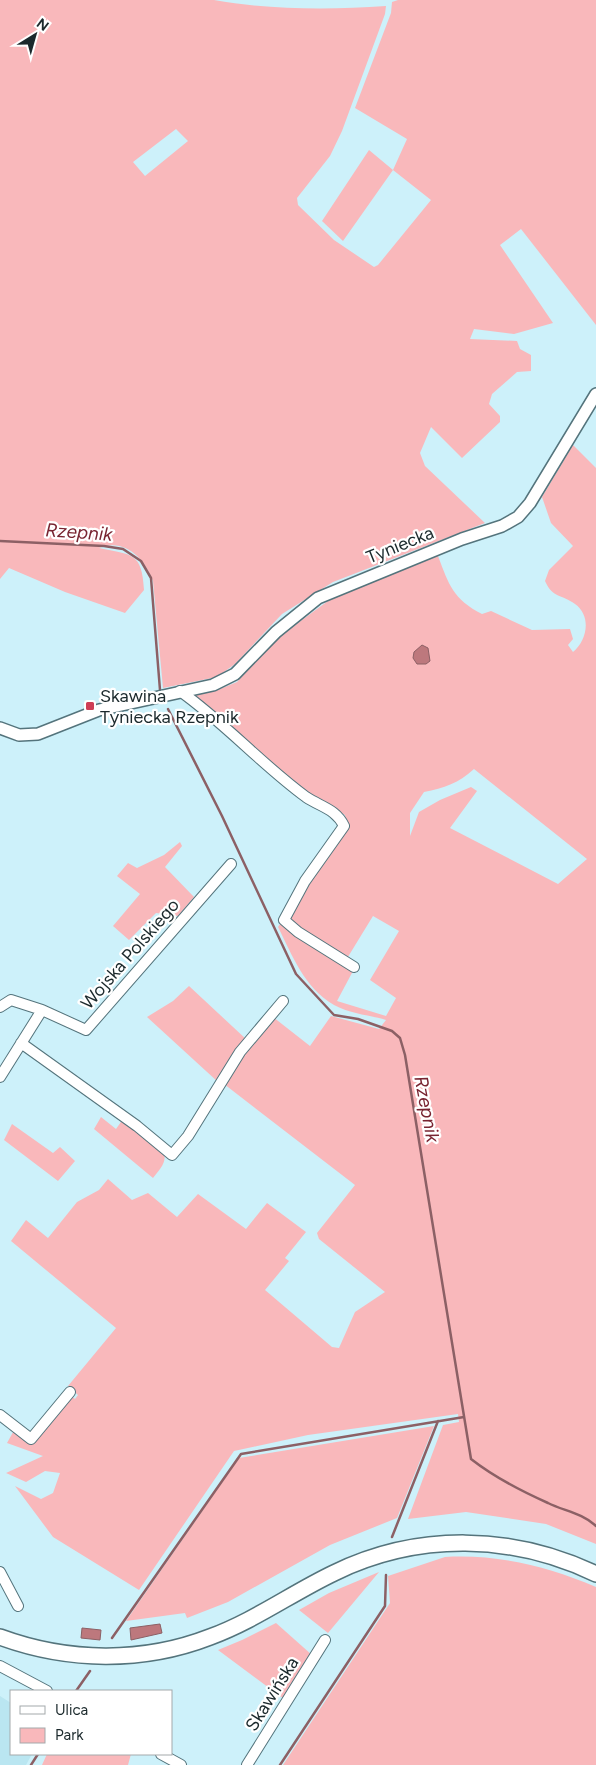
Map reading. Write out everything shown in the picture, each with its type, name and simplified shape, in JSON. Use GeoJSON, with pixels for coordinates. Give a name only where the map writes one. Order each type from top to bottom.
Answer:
{"type":"FeatureCollection","features":[{"type":"Feature","properties":{"kind":"main road"},"geometry":{"type":"LineString","coordinates":[[0,1637],[47,1650],[90,1656],[127,1656],[176,1648],[238,1625],[351,1565],[385,1553],[432,1544],[473,1542],[512,1546],[564,1560],[596,1574]]}},
{"type":"Feature","properties":{"kind":"street","name":"Tyniecka"},"geometry":{"type":"LineString","coordinates":[[0,728],[19,735],[38,734],[98,710],[226,680],[245,665],[276,632],[298,613],[335,590],[462,539],[502,526],[518,517],[530,503],[596,394]]}},
{"type":"Feature","properties":{"kind":"street"},"geometry":{"type":"LineString","coordinates":[[169,694],[208,712],[307,797],[339,816],[344,826],[305,881],[284,920],[298,932],[354,967]]}},
{"type":"Feature","properties":{"kind":"street","name":"Wojska Polskiego"},"geometry":{"type":"LineString","coordinates":[[0,1007],[11,1000],[42,1010],[86,1030],[231,864]]}},
{"type":"Feature","properties":{"kind":"street"},"geometry":{"type":"LineString","coordinates":[[21,1043],[137,1126],[172,1155],[188,1136],[240,1052],[283,1001]]}},
{"type":"Feature","properties":{"kind":"street"},"geometry":{"type":"LineString","coordinates":[[0,1077],[42,1010]]}},
{"type":"Feature","properties":{"kind":"street"},"geometry":{"type":"LineString","coordinates":[[0,1414],[31,1439],[70,1392]]}},
{"type":"Feature","properties":{"kind":"street"},"geometry":{"type":"LineString","coordinates":[[0,1572],[18,1606]]}},
{"type":"Feature","properties":{"kind":"street","name":"Skawińska"},"geometry":{"type":"LineString","coordinates":[[247,1765],[326,1640]]}},
{"type":"Feature","properties":{"kind":"street"},"geometry":{"type":"LineString","coordinates":[[0,1666],[45,1690]]}},
{"type":"Feature","properties":{"kind":"street"},"geometry":{"type":"LineString","coordinates":[[163,1755],[181,1765]]}},
{"type":"Feature","properties":{"kind":"shaded area"},"geometry":{"type":"Polygon","coordinates":[[[422,645],[428,648],[430,661],[426,664],[417,664],[413,658],[414,652],[422,645]]]}},
{"type":"Feature","properties":{"kind":"shaded area"},"geometry":{"type":"Polygon","coordinates":[[[160,1624],[162,1633],[131,1640],[130,1628],[160,1624]]]}},
{"type":"Feature","properties":{"kind":"shaded area"},"geometry":{"type":"Polygon","coordinates":[[[82,1628],[101,1630],[100,1640],[81,1638],[82,1628]]]}},
{"type":"Feature","properties":{"kind":"shaded area"},"geometry":{"type":"Polygon","coordinates":[[[0,1696],[10,1702],[10,1755],[31,1755],[26,1765],[0,1765],[0,1696]]]}},
{"type":"Feature","properties":{"kind":"green space"},"geometry":{"type":"Polygon","coordinates":[[[0,0],[214,0],[257,6],[300,8],[386,6],[385,14],[342,131],[330,156],[297,198],[298,205],[334,240],[374,267],[378,265],[431,200],[393,170],[407,139],[355,108],[391,13],[392,2],[398,0],[596,0],[596,325],[521,229],[500,245],[553,323],[514,334],[474,329],[470,339],[517,341],[520,349],[531,355],[531,371],[517,372],[492,394],[489,404],[500,416],[500,422],[462,458],[431,427],[420,453],[425,466],[485,523],[333,582],[282,614],[235,664],[217,677],[163,688],[153,581],[139,558],[132,552],[117,546],[99,548],[127,554],[138,562],[141,568],[144,590],[125,613],[65,592],[9,568],[0,579],[0,0]],[[176,129],[133,162],[145,176],[188,141],[176,129]]]}},
{"type":"Feature","properties":{"kind":"green space"},"geometry":{"type":"Polygon","coordinates":[[[369,150],[393,170],[343,241],[322,221],[369,150]]]}},
{"type":"Feature","properties":{"kind":"green space"},"geometry":{"type":"Polygon","coordinates":[[[573,445],[596,468],[596,1544],[546,1524],[466,1512],[408,1519],[443,1425],[459,1422],[458,1414],[308,1435],[234,1451],[139,1590],[53,1537],[15,1486],[41,1499],[53,1493],[60,1473],[45,1471],[26,1482],[6,1473],[43,1456],[7,1443],[17,1425],[31,1435],[65,1390],[75,1399],[78,1395],[68,1386],[116,1328],[11,1241],[26,1220],[48,1238],[77,1202],[99,1190],[108,1179],[132,1200],[148,1193],[177,1217],[198,1194],[246,1229],[267,1203],[306,1232],[285,1258],[289,1261],[265,1290],[332,1347],[339,1348],[355,1312],[385,1292],[319,1239],[317,1233],[355,1185],[224,1084],[241,1055],[273,1017],[310,1046],[331,1016],[379,1029],[386,1020],[347,1010],[334,1005],[324,998],[300,971],[278,927],[346,825],[345,815],[305,793],[184,693],[215,691],[237,682],[276,639],[332,598],[438,556],[449,583],[464,603],[482,614],[491,611],[532,630],[570,629],[573,639],[568,645],[573,652],[582,642],[586,628],[584,615],[575,604],[551,591],[545,581],[549,570],[573,546],[551,523],[542,497],[573,445]],[[474,769],[463,778],[451,784],[424,792],[410,813],[410,836],[419,812],[440,800],[471,787],[477,791],[450,828],[558,884],[587,859],[474,769]],[[373,916],[343,965],[353,971],[337,1001],[386,1016],[396,998],[370,980],[399,931],[373,916]]]}},
{"type":"Feature","properties":{"kind":"green space"},"geometry":{"type":"Polygon","coordinates":[[[180,842],[182,846],[165,867],[194,897],[178,916],[156,913],[129,940],[113,926],[140,894],[117,876],[128,863],[137,868],[164,855],[180,842]]]}},
{"type":"Feature","properties":{"kind":"green space"},"geometry":{"type":"Polygon","coordinates":[[[189,986],[247,1040],[218,1082],[147,1017],[173,1001],[189,986]]]}},
{"type":"Feature","properties":{"kind":"green space"},"geometry":{"type":"Polygon","coordinates":[[[101,1117],[116,1129],[123,1119],[164,1153],[163,1163],[153,1178],[94,1129],[101,1117]]]}},
{"type":"Feature","properties":{"kind":"green space"},"geometry":{"type":"Polygon","coordinates":[[[12,1124],[53,1153],[60,1147],[75,1161],[58,1181],[4,1140],[12,1124]]]}},
{"type":"Feature","properties":{"kind":"green space"},"geometry":{"type":"Polygon","coordinates":[[[434,1426],[397,1518],[330,1545],[228,1602],[187,1618],[185,1613],[126,1621],[239,1458],[434,1426]]]}},
{"type":"Feature","properties":{"kind":"green space"},"geometry":{"type":"Polygon","coordinates":[[[445,1557],[484,1557],[522,1563],[541,1567],[596,1587],[596,1765],[283,1765],[390,1603],[388,1576],[445,1557]]]}},
{"type":"Feature","properties":{"kind":"green space"},"geometry":{"type":"Polygon","coordinates":[[[379,1572],[328,1633],[299,1610],[329,1593],[379,1572]]]}},
{"type":"Feature","properties":{"kind":"green space"},"geometry":{"type":"Polygon","coordinates":[[[276,1623],[312,1655],[284,1699],[218,1650],[276,1623]]]}},
{"type":"Feature","properties":{"kind":"green space"},"geometry":{"type":"Polygon","coordinates":[[[47,1755],[131,1755],[128,1765],[42,1765],[47,1755]]]}},
{"type":"Feature","properties":{"kind":"waterway","name":"Rzepnik"},"geometry":{"type":"LineString","coordinates":[[0,541],[104,546],[123,549],[141,561],[151,578],[160,690]]}},
{"type":"Feature","properties":{"kind":"waterway","name":"Rzepnik"},"geometry":{"type":"LineString","coordinates":[[168,709],[222,816],[296,974],[334,1015],[358,1019],[392,1031],[400,1038],[405,1055],[471,1459],[518,1489],[554,1506],[579,1515],[596,1526]]}},
{"type":"Feature","properties":{"kind":"waterway"},"geometry":{"type":"LineString","coordinates":[[112,1638],[241,1454],[464,1417]]}},
{"type":"Feature","properties":{"kind":"waterway"},"geometry":{"type":"LineString","coordinates":[[392,1537],[438,1421]]}},
{"type":"Feature","properties":{"kind":"waterway"},"geometry":{"type":"LineString","coordinates":[[280,1765],[385,1606],[386,1575]]}},
{"type":"Feature","properties":{"kind":"waterway"},"geometry":{"type":"LineString","coordinates":[[77,1690],[90,1671]]}},
{"type":"Feature","properties":{"kind":"waterway"},"geometry":{"type":"LineString","coordinates":[[31,1765],[37,1755]]}},
{"type":"Feature","properties":{"kind":"place","name":"Skawina Tyniecka Rzepnik"},"geometry":{"type":"Point","coordinates":[90,706]}}]}
